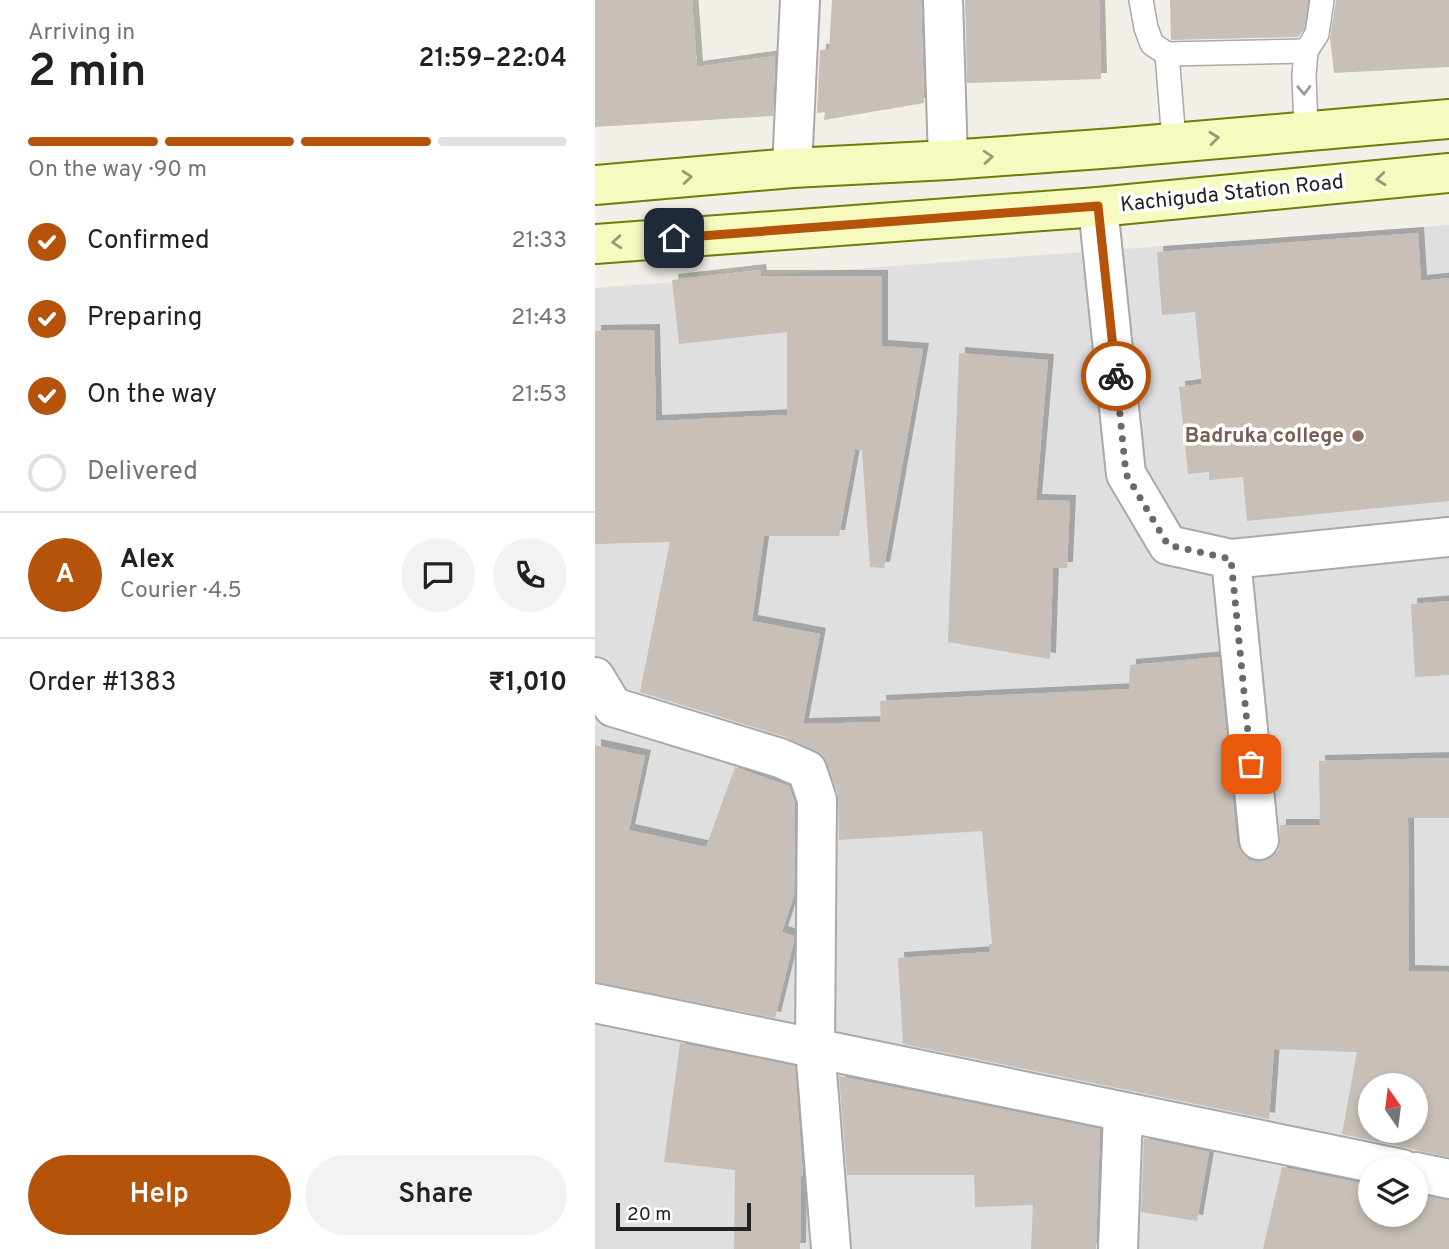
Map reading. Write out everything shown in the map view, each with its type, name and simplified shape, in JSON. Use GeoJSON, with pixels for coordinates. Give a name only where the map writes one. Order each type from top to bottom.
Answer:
{"type":"FeatureCollection","features":[{"type":"Feature","properties":{"kind":"main road"},"geometry":{"type":"LineString","coordinates":[[595,185],[792,168],[947,160],[1449,119]]}},
{"type":"Feature","properties":{"kind":"main road","name":"Kachiguda Station Road"},"geometry":{"type":"LineString","coordinates":[[595,244],[1098,206],[1449,173]]}},
{"type":"Feature","properties":{"kind":"street"},"geometry":{"type":"LineString","coordinates":[[792,168],[800,0]]}},
{"type":"Feature","properties":{"kind":"street"},"geometry":{"type":"LineString","coordinates":[[943,0],[947,160]]}},
{"type":"Feature","properties":{"kind":"street"},"geometry":{"type":"LineString","coordinates":[[1098,206],[1126,474],[1168,545],[1231,559],[1449,537]]}},
{"type":"Feature","properties":{"kind":"street"},"geometry":{"type":"LineString","coordinates":[[1231,559],[1259,841]]}},
{"type":"Feature","properties":{"kind":"street"},"geometry":{"type":"LineString","coordinates":[[595,677],[613,707],[780,758],[807,769],[817,800],[815,1046],[831,1249]]}},
{"type":"Feature","properties":{"kind":"street"},"geometry":{"type":"LineString","coordinates":[[595,1003],[815,1046],[1358,1160]]}},
{"type":"Feature","properties":{"kind":"street"},"geometry":{"type":"LineString","coordinates":[[1118,1249],[1123,1112]]}},
{"type":"Feature","properties":{"kind":"street"},"geometry":{"type":"LineString","coordinates":[[1428,1175],[1449,1179]]}},
{"type":"Feature","properties":{"kind":"lane"},"geometry":{"type":"LineString","coordinates":[[1141,0],[1152,44],[1167,54],[1306,51]]}},
{"type":"Feature","properties":{"kind":"lane"},"geometry":{"type":"LineString","coordinates":[[1305,130],[1306,51],[1317,34],[1322,0]]}},
{"type":"Feature","properties":{"kind":"lane"},"geometry":{"type":"LineString","coordinates":[[1167,54],[1174,142]]}},
{"type":"Feature","properties":{"kind":"shaded area"},"geometry":{"type":"Polygon","coordinates":[[[1449,225],[1449,1249],[595,1249],[595,288],[1449,225]]]}},
{"type":"Feature","properties":{"kind":"building"},"geometry":{"type":"Polygon","coordinates":[[[595,0],[692,0],[697,67],[775,56],[773,116],[595,127],[595,0]]]}},
{"type":"Feature","properties":{"kind":"building"},"geometry":{"type":"Polygon","coordinates":[[[832,0],[921,0],[924,103],[824,120],[825,112],[817,113],[820,50],[829,49],[832,0]]]}},
{"type":"Feature","properties":{"kind":"building"},"geometry":{"type":"Polygon","coordinates":[[[965,0],[1099,0],[1101,79],[967,83],[965,0]]]}},
{"type":"Feature","properties":{"kind":"building"},"geometry":{"type":"Polygon","coordinates":[[[1170,0],[1308,0],[1304,29],[1298,37],[1171,40],[1170,0]]]}},
{"type":"Feature","properties":{"kind":"building"},"geometry":{"type":"Polygon","coordinates":[[[1336,0],[1449,0],[1449,67],[1334,73],[1330,38],[1336,0]]]}},
{"type":"Feature","properties":{"kind":"building"},"geometry":{"type":"Polygon","coordinates":[[[1418,233],[1421,281],[1449,278],[1449,501],[1247,521],[1243,477],[1209,480],[1209,472],[1188,474],[1179,387],[1202,384],[1195,312],[1162,315],[1157,252],[1418,233]]]}},
{"type":"Feature","properties":{"kind":"building"},"geometry":{"type":"Polygon","coordinates":[[[760,270],[761,276],[882,276],[882,346],[923,349],[884,568],[870,567],[862,450],[855,449],[839,536],[764,536],[752,621],[820,634],[803,724],[881,722],[880,701],[1129,689],[1130,665],[1219,657],[1237,842],[1249,860],[1260,862],[1271,858],[1279,850],[1280,825],[1320,825],[1319,761],[1449,758],[1449,818],[1408,818],[1409,971],[1449,972],[1449,1157],[1384,1143],[1428,1143],[1428,1073],[1358,1073],[1358,1137],[1342,1134],[1357,1052],[1274,1049],[1269,1119],[903,1044],[898,958],[990,952],[989,944],[992,944],[982,831],[839,840],[838,794],[823,755],[786,737],[640,692],[670,542],[595,544],[595,331],[654,330],[656,421],[787,415],[787,332],[679,344],[672,280],[760,270]]]}},
{"type":"Feature","properties":{"kind":"building"},"geometry":{"type":"Polygon","coordinates":[[[959,353],[1048,360],[1036,500],[1070,501],[1067,568],[1053,568],[1050,659],[948,642],[959,353]]]}},
{"type":"Feature","properties":{"kind":"building"},"geometry":{"type":"Polygon","coordinates":[[[1449,601],[1449,675],[1415,677],[1411,604],[1449,601]]]}},
{"type":"Feature","properties":{"kind":"building"},"geometry":{"type":"Polygon","coordinates":[[[595,745],[645,756],[629,830],[706,847],[735,767],[789,786],[795,803],[794,896],[782,932],[794,936],[794,941],[775,1018],[595,982],[595,745]]]}},
{"type":"Feature","properties":{"kind":"building"},"geometry":{"type":"Polygon","coordinates":[[[680,1043],[795,1066],[803,1176],[800,1249],[734,1249],[735,1170],[664,1162],[680,1043]]]}},
{"type":"Feature","properties":{"kind":"building"},"geometry":{"type":"Polygon","coordinates":[[[839,1076],[1100,1129],[1096,1249],[1031,1249],[1033,1205],[975,1207],[974,1175],[847,1175],[839,1076]]]}},
{"type":"Feature","properties":{"kind":"building"},"geometry":{"type":"Polygon","coordinates":[[[1144,1138],[1209,1152],[1197,1221],[1141,1212],[1144,1138]]]}},
{"type":"Feature","properties":{"kind":"building"},"geometry":{"type":"Polygon","coordinates":[[[1282,1167],[1358,1183],[1358,1227],[1428,1227],[1428,1196],[1449,1200],[1449,1249],[1263,1249],[1282,1167]]]}},
{"type":"Feature","properties":{"kind":"way so far"},"geometry":{"type":"LineString","coordinates":[[1116,376],[1126,474],[1168,545],[1231,559],[1251,764]]}},
{"type":"Feature","properties":{"kind":"place","name":"Badruka college"},"geometry":{"type":"Point","coordinates":[1358,436]}},
{"type":"Feature","properties":{"kind":"route"},"geometry":{"type":"LineString","coordinates":[[674,238],[1098,206],[1116,376]]}}]}
